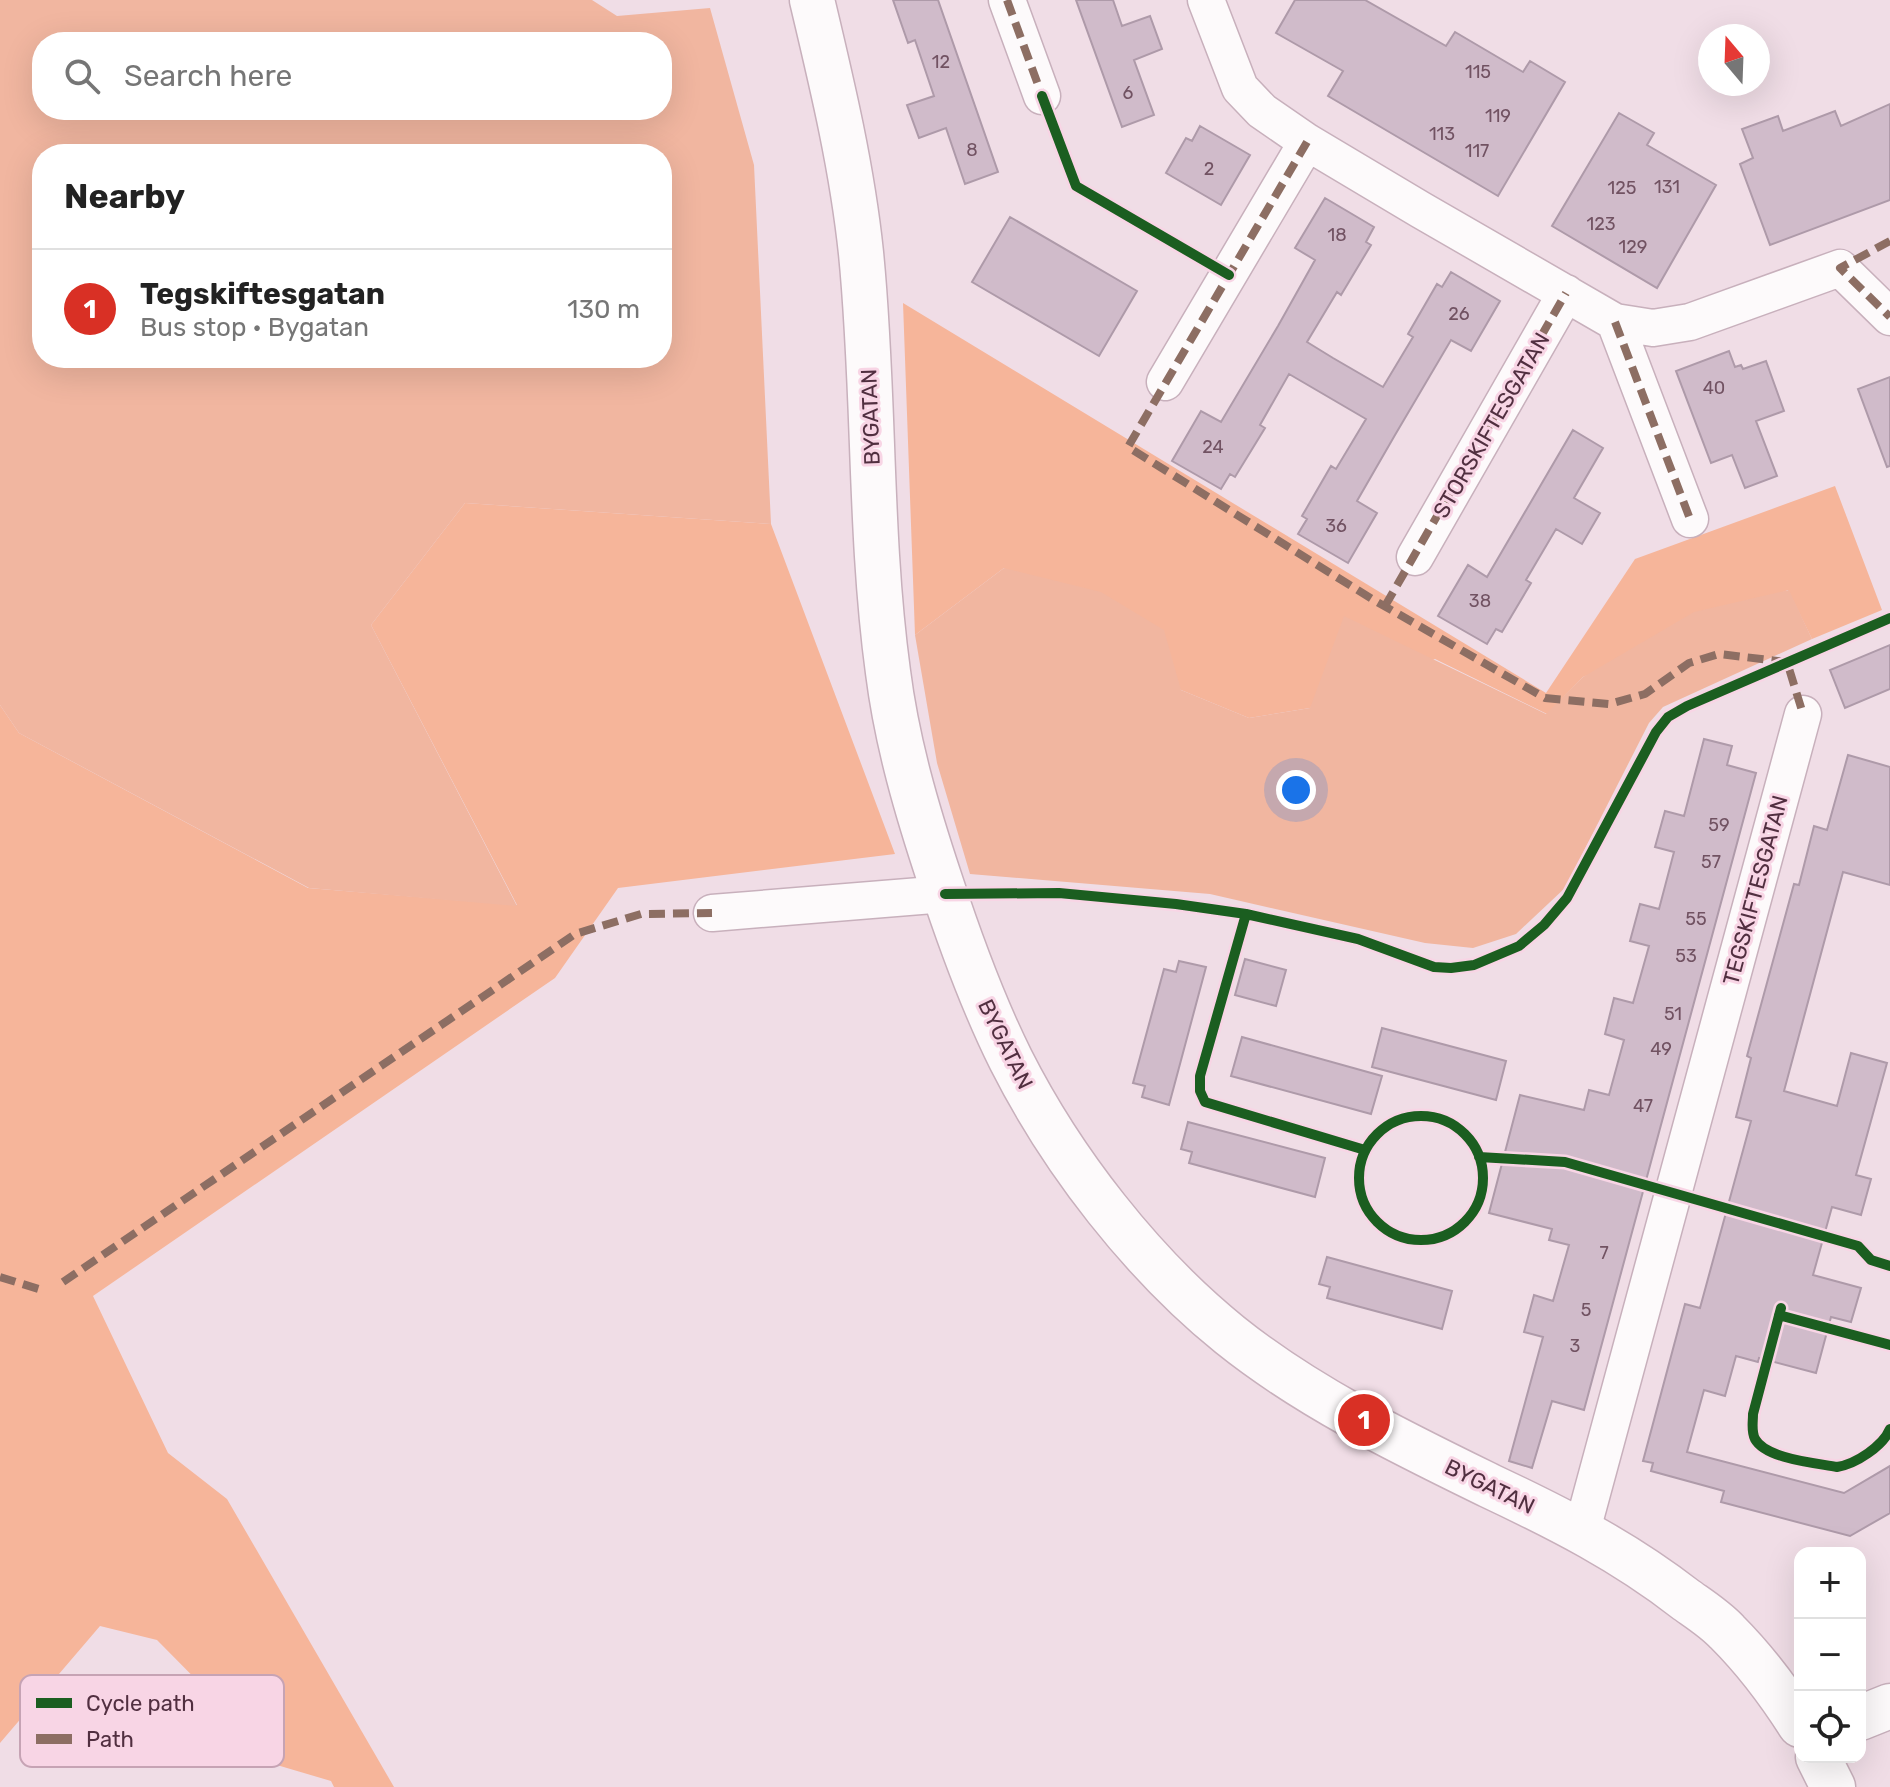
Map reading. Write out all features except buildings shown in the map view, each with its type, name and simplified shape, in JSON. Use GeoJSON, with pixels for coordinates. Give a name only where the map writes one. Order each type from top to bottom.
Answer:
{"type":"FeatureCollection","features":[{"type":"Feature","properties":{"kind":"street","name":"BYGATAN"},"geometry":{"type":"LineString","coordinates":[[812,0],[843,131],[861,250],[880,602],[898,737],[915,805],[945,894],[976,981],[1012,1063],[1066,1153],[1127,1233],[1190,1303],[1262,1361],[1401,1443],[1582,1530],[1660,1579],[1723,1628],[1753,1660],[1794,1717]]}},
{"type":"Feature","properties":{"kind":"street"},"geometry":{"type":"LineString","coordinates":[[1007,0],[1042,96]]}},
{"type":"Feature","properties":{"kind":"street"},"geometry":{"type":"LineString","coordinates":[[1206,0],[1240,88],[1262,111],[1307,142],[1615,322],[1653,328],[1690,322],[1840,268],[1890,317]]}},
{"type":"Feature","properties":{"kind":"street"},"geometry":{"type":"LineString","coordinates":[[1165,382],[1307,142]]}},
{"type":"Feature","properties":{"kind":"street","name":"STORSKIFTESGATAN"},"geometry":{"type":"LineString","coordinates":[[1415,557],[1566,293]]}},
{"type":"Feature","properties":{"kind":"street"},"geometry":{"type":"LineString","coordinates":[[1615,322],[1690,519]]}},
{"type":"Feature","properties":{"kind":"street","name":"TEGSKIFTESGATAN"},"geometry":{"type":"LineString","coordinates":[[1582,1530],[1803,714]]}},
{"type":"Feature","properties":{"kind":"street"},"geometry":{"type":"LineString","coordinates":[[712,913],[945,894]]}},
{"type":"Feature","properties":{"kind":"street"},"geometry":{"type":"LineString","coordinates":[[1866,1716],[1890,1706]]}},
{"type":"Feature","properties":{"kind":"street"},"geometry":{"type":"LineString","coordinates":[[1821,1763],[1833,1787]]}},
{"type":"Feature","properties":{"kind":"shaded area"},"geometry":{"type":"Polygon","coordinates":[[[0,0],[592,0],[617,16],[710,8],[754,165],[771,524],[465,503],[371,625],[517,906],[309,888],[19,733],[0,705],[0,0]]]}},
{"type":"Feature","properties":{"kind":"shaded area"},"geometry":{"type":"Polygon","coordinates":[[[903,303],[1546,693],[1635,559],[1835,486],[1882,610],[1812,639],[1788,590],[1583,677],[1547,714],[1435,659],[1310,708],[1249,718],[1181,690],[1004,568],[915,635],[903,303]]]}},
{"type":"Feature","properties":{"kind":"shaded area"},"geometry":{"type":"Polygon","coordinates":[[[465,503],[771,524],[895,854],[618,888],[555,978],[93,1296],[168,1453],[227,1499],[394,1787],[334,1787],[331,1781],[284,1767],[284,1675],[192,1675],[157,1640],[100,1626],[58,1675],[20,1675],[20,1720],[0,1743],[0,705],[19,733],[308,888],[517,905],[371,625],[465,503]]]}},
{"type":"Feature","properties":{"kind":"shaded area"},"geometry":{"type":"Polygon","coordinates":[[[1004,568],[1101,592],[1164,630],[1181,690],[1249,718],[1310,708],[1344,616],[1546,714],[1583,677],[1694,612],[1789,590],[1812,639],[1663,707],[1649,723],[1565,888],[1516,934],[1473,948],[1425,943],[1210,894],[970,874],[937,763],[915,635],[1004,568]]]}},
{"type":"Feature","properties":{"kind":"marked path"},"geometry":{"type":"LineString","coordinates":[[1007,0],[1044,101]]}},
{"type":"Feature","properties":{"kind":"marked path"},"geometry":{"type":"LineString","coordinates":[[1307,142],[1128,447],[1372,599],[1545,698],[1609,704],[1645,694],[1689,663],[1719,654],[1787,662],[1803,714]]}},
{"type":"Feature","properties":{"kind":"marked path"},"geometry":{"type":"LineString","coordinates":[[1890,241],[1840,268],[1890,317]]}},
{"type":"Feature","properties":{"kind":"marked path"},"geometry":{"type":"LineString","coordinates":[[1385,606],[1566,293]]}},
{"type":"Feature","properties":{"kind":"marked path"},"geometry":{"type":"LineString","coordinates":[[1615,322],[1690,519]]}},
{"type":"Feature","properties":{"kind":"marked path"},"geometry":{"type":"LineString","coordinates":[[63,1282],[575,934],[641,914],[712,913]]}},
{"type":"Feature","properties":{"kind":"marked path"},"geometry":{"type":"LineString","coordinates":[[0,1277],[42,1290]]}},
{"type":"Feature","properties":{"kind":"cycle path"},"geometry":{"type":"LineString","coordinates":[[1042,96],[1076,186],[1229,275]]}},
{"type":"Feature","properties":{"kind":"cycle path"},"geometry":{"type":"LineString","coordinates":[[945,894],[1059,893],[1176,904],[1246,914],[1358,939],[1434,967],[1474,965],[1519,946],[1544,925],[1567,898],[1656,732],[1668,717],[1890,618]]}},
{"type":"Feature","properties":{"kind":"cycle path"},"geometry":{"type":"LineString","coordinates":[[1246,914],[1200,1076],[1200,1091],[1205,1102],[1365,1150]]}},
{"type":"Feature","properties":{"kind":"cycle path"},"geometry":{"type":"LineString","coordinates":[[1421,1116],[1445,1120],[1465,1134],[1479,1154],[1483,1178],[1479,1202],[1465,1222],[1445,1236],[1421,1240],[1397,1236],[1377,1222],[1363,1202],[1359,1178],[1363,1154],[1377,1134],[1397,1120],[1421,1116]]}},
{"type":"Feature","properties":{"kind":"cycle path"},"geometry":{"type":"LineString","coordinates":[[1479,1157],[1565,1162],[1858,1246],[1871,1260],[1890,1266]]}},
{"type":"Feature","properties":{"kind":"cycle path"},"geometry":{"type":"LineString","coordinates":[[1781,1308],[1753,1414],[1753,1433],[1761,1446],[1780,1456],[1837,1467],[1868,1453],[1890,1429]]}},
{"type":"Feature","properties":{"kind":"cycle path"},"geometry":{"type":"LineString","coordinates":[[1779,1315],[1890,1345]]}},
{"type":"Feature","properties":{"kind":"place","name":"Tegskiftesgatan"},"geometry":{"type":"Point","coordinates":[1364,1420]}}]}
